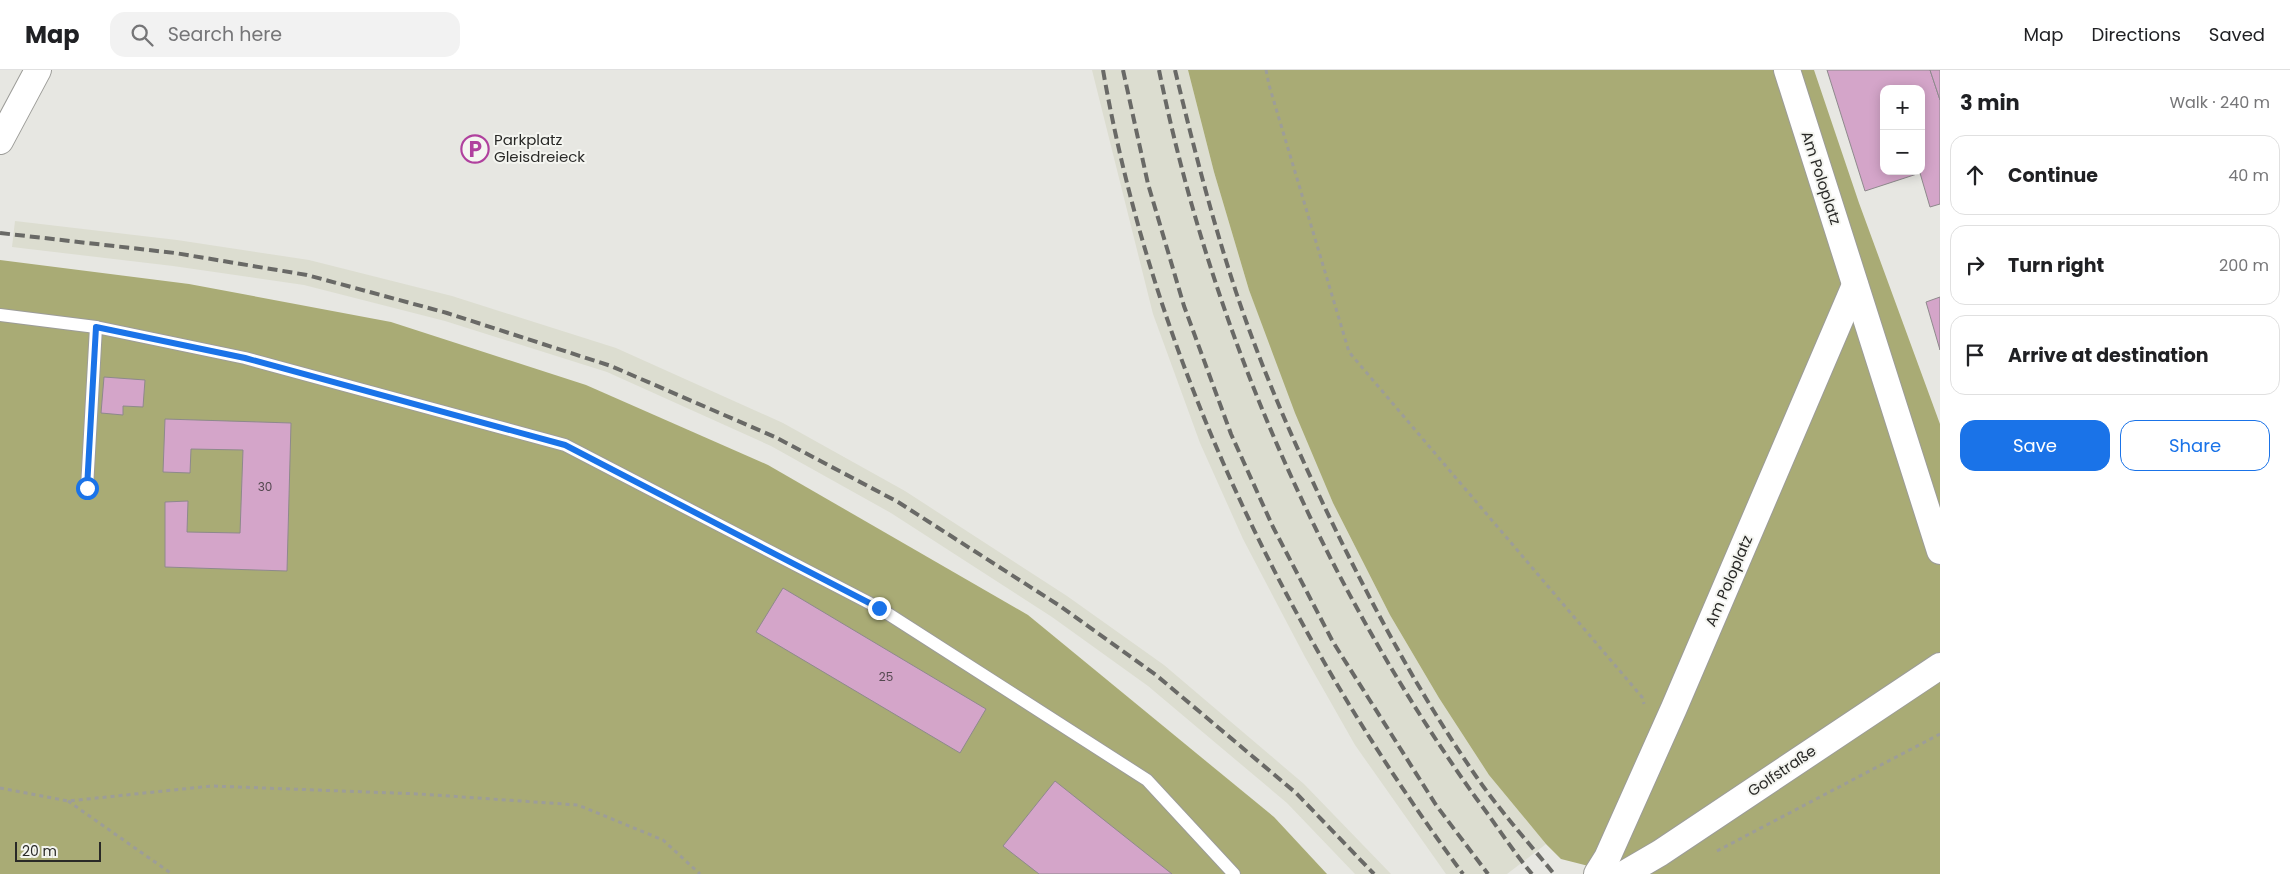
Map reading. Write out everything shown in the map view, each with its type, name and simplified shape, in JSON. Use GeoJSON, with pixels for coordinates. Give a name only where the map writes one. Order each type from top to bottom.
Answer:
{"type":"FeatureCollection","features":[{"type":"Feature","properties":{"kind":"street"},"geometry":{"type":"LineString","coordinates":[[0,141],[38,70]]}},
{"type":"Feature","properties":{"kind":"street","name":"Am Poloplatz"},"geometry":{"type":"LineString","coordinates":[[1787,70],[1940,551]]}},
{"type":"Feature","properties":{"kind":"street","name":"Am Poloplatz"},"geometry":{"type":"LineString","coordinates":[[1598,874],[1607,858],[1670,717],[1855,285]]}},
{"type":"Feature","properties":{"kind":"street","name":"Golfstraße"},"geometry":{"type":"LineString","coordinates":[[1624,874],[1660,853],[1940,666]]}},
{"type":"Feature","properties":{"kind":"lane"},"geometry":{"type":"LineString","coordinates":[[0,315],[96,327],[245,358],[565,445],[879,608],[1147,780],[1234,874]]}},
{"type":"Feature","properties":{"kind":"lane"},"geometry":{"type":"LineString","coordinates":[[87,488],[96,327]]}},
{"type":"Feature","properties":{"kind":"path"},"geometry":{"type":"LineString","coordinates":[[1266,70],[1349,352],[1642,697],[1646,712]]}},
{"type":"Feature","properties":{"kind":"path"},"geometry":{"type":"LineString","coordinates":[[1710,855],[1940,734]]}},
{"type":"Feature","properties":{"kind":"path"},"geometry":{"type":"LineString","coordinates":[[0,788],[68,801],[212,786],[420,794],[578,805],[663,840],[700,874]]}},
{"type":"Feature","properties":{"kind":"path"},"geometry":{"type":"LineString","coordinates":[[68,801],[172,874]]}},
{"type":"Feature","properties":{"kind":"shaded area"},"geometry":{"type":"Polygon","coordinates":[[[1092,70],[1188,70],[1214,172],[1249,290],[1333,503],[1390,615],[1439,698],[1489,775],[1546,844],[1507,874],[1446,874],[1355,745],[1305,657],[1243,539],[1200,443],[1153,314],[1092,70]]]}},
{"type":"Feature","properties":{"kind":"shaded area"},"geometry":{"type":"Polygon","coordinates":[[[15,221],[177,240],[309,260],[452,296],[616,348],[783,423],[905,491],[1067,596],[1164,665],[1304,784],[1391,874],[1355,874],[1287,803],[1148,686],[1052,617],[891,513],[771,446],[607,372],[445,321],[304,285],[173,266],[12,247],[15,221]]]}},
{"type":"Feature","properties":{"kind":"green space"},"geometry":{"type":"Polygon","coordinates":[[[1188,70],[1814,70],[1859,203],[1940,424],[1940,874],[1620,874],[1561,859],[1546,844],[1489,775],[1439,698],[1390,615],[1333,503],[1295,413],[1249,290],[1214,172],[1188,70]]]}},
{"type":"Feature","properties":{"kind":"green space"},"geometry":{"type":"Polygon","coordinates":[[[0,260],[189,284],[391,322],[586,385],[768,465],[1028,615],[1274,817],[1327,874],[0,874],[0,260]]]}},
{"type":"Feature","properties":{"kind":"building"},"geometry":{"type":"Polygon","coordinates":[[[1827,70],[1930,70],[1940,100],[1940,204],[1930,207],[1921,175],[1925,175],[1925,85],[1880,85],[1880,175],[1914,175],[1865,191],[1827,70]]]}},
{"type":"Feature","properties":{"kind":"building"},"geometry":{"type":"Polygon","coordinates":[[[1930,70],[1940,70],[1940,100],[1930,70]]]}},
{"type":"Feature","properties":{"kind":"building"},"geometry":{"type":"Polygon","coordinates":[[[1940,297],[1940,350],[1926,302],[1940,297]]]}},
{"type":"Feature","properties":{"kind":"building"},"geometry":{"type":"Polygon","coordinates":[[[104,377],[145,380],[143,407],[123,406],[123,415],[101,413],[104,377]]]}},
{"type":"Feature","properties":{"kind":"building"},"geometry":{"type":"Polygon","coordinates":[[[165,419],[291,423],[287,571],[165,567],[165,502],[188,501],[187,532],[240,533],[243,450],[191,449],[190,473],[163,472],[165,419]]]}},
{"type":"Feature","properties":{"kind":"building"},"geometry":{"type":"Polygon","coordinates":[[[783,588],[986,709],[960,753],[756,632],[783,588]]]}},
{"type":"Feature","properties":{"kind":"building"},"geometry":{"type":"Polygon","coordinates":[[[1055,781],[1172,874],[1039,874],[1003,846],[1055,781]]]}},
{"type":"Feature","properties":{"kind":"railway"},"geometry":{"type":"LineString","coordinates":[[1103,70],[1126,179],[1156,285],[1193,390],[1236,493],[1286,592],[1340,689],[1399,783],[1463,874]]}},
{"type":"Feature","properties":{"kind":"railway"},"geometry":{"type":"LineString","coordinates":[[1123,70],[1148,184],[1184,306],[1231,434],[1273,527],[1333,642],[1436,805],[1488,874]]}},
{"type":"Feature","properties":{"kind":"railway"},"geometry":{"type":"LineString","coordinates":[[1159,70],[1182,167],[1209,263],[1242,358],[1280,451],[1322,541],[1369,630],[1420,715],[1476,798],[1532,874]]}},
{"type":"Feature","properties":{"kind":"railway"},"geometry":{"type":"LineString","coordinates":[[1175,70],[1203,182],[1236,292],[1273,392],[1316,489],[1377,611],[1408,668],[1442,724],[1487,791],[1554,874]]}},
{"type":"Feature","properties":{"kind":"railway"},"geometry":{"type":"LineString","coordinates":[[0,233],[175,253],[307,275],[447,313],[611,366],[775,437],[898,502],[1060,606],[1156,675],[1296,793],[1374,874]]}},
{"type":"Feature","properties":{"kind":"place","name":"Parkplatz Gleisdreieck"},"geometry":{"type":"Point","coordinates":[475,149]}},
{"type":"Feature","properties":{"kind":"route"},"geometry":{"type":"LineString","coordinates":[[87,488],[96,327],[245,358],[565,445],[879,608]]}}]}
